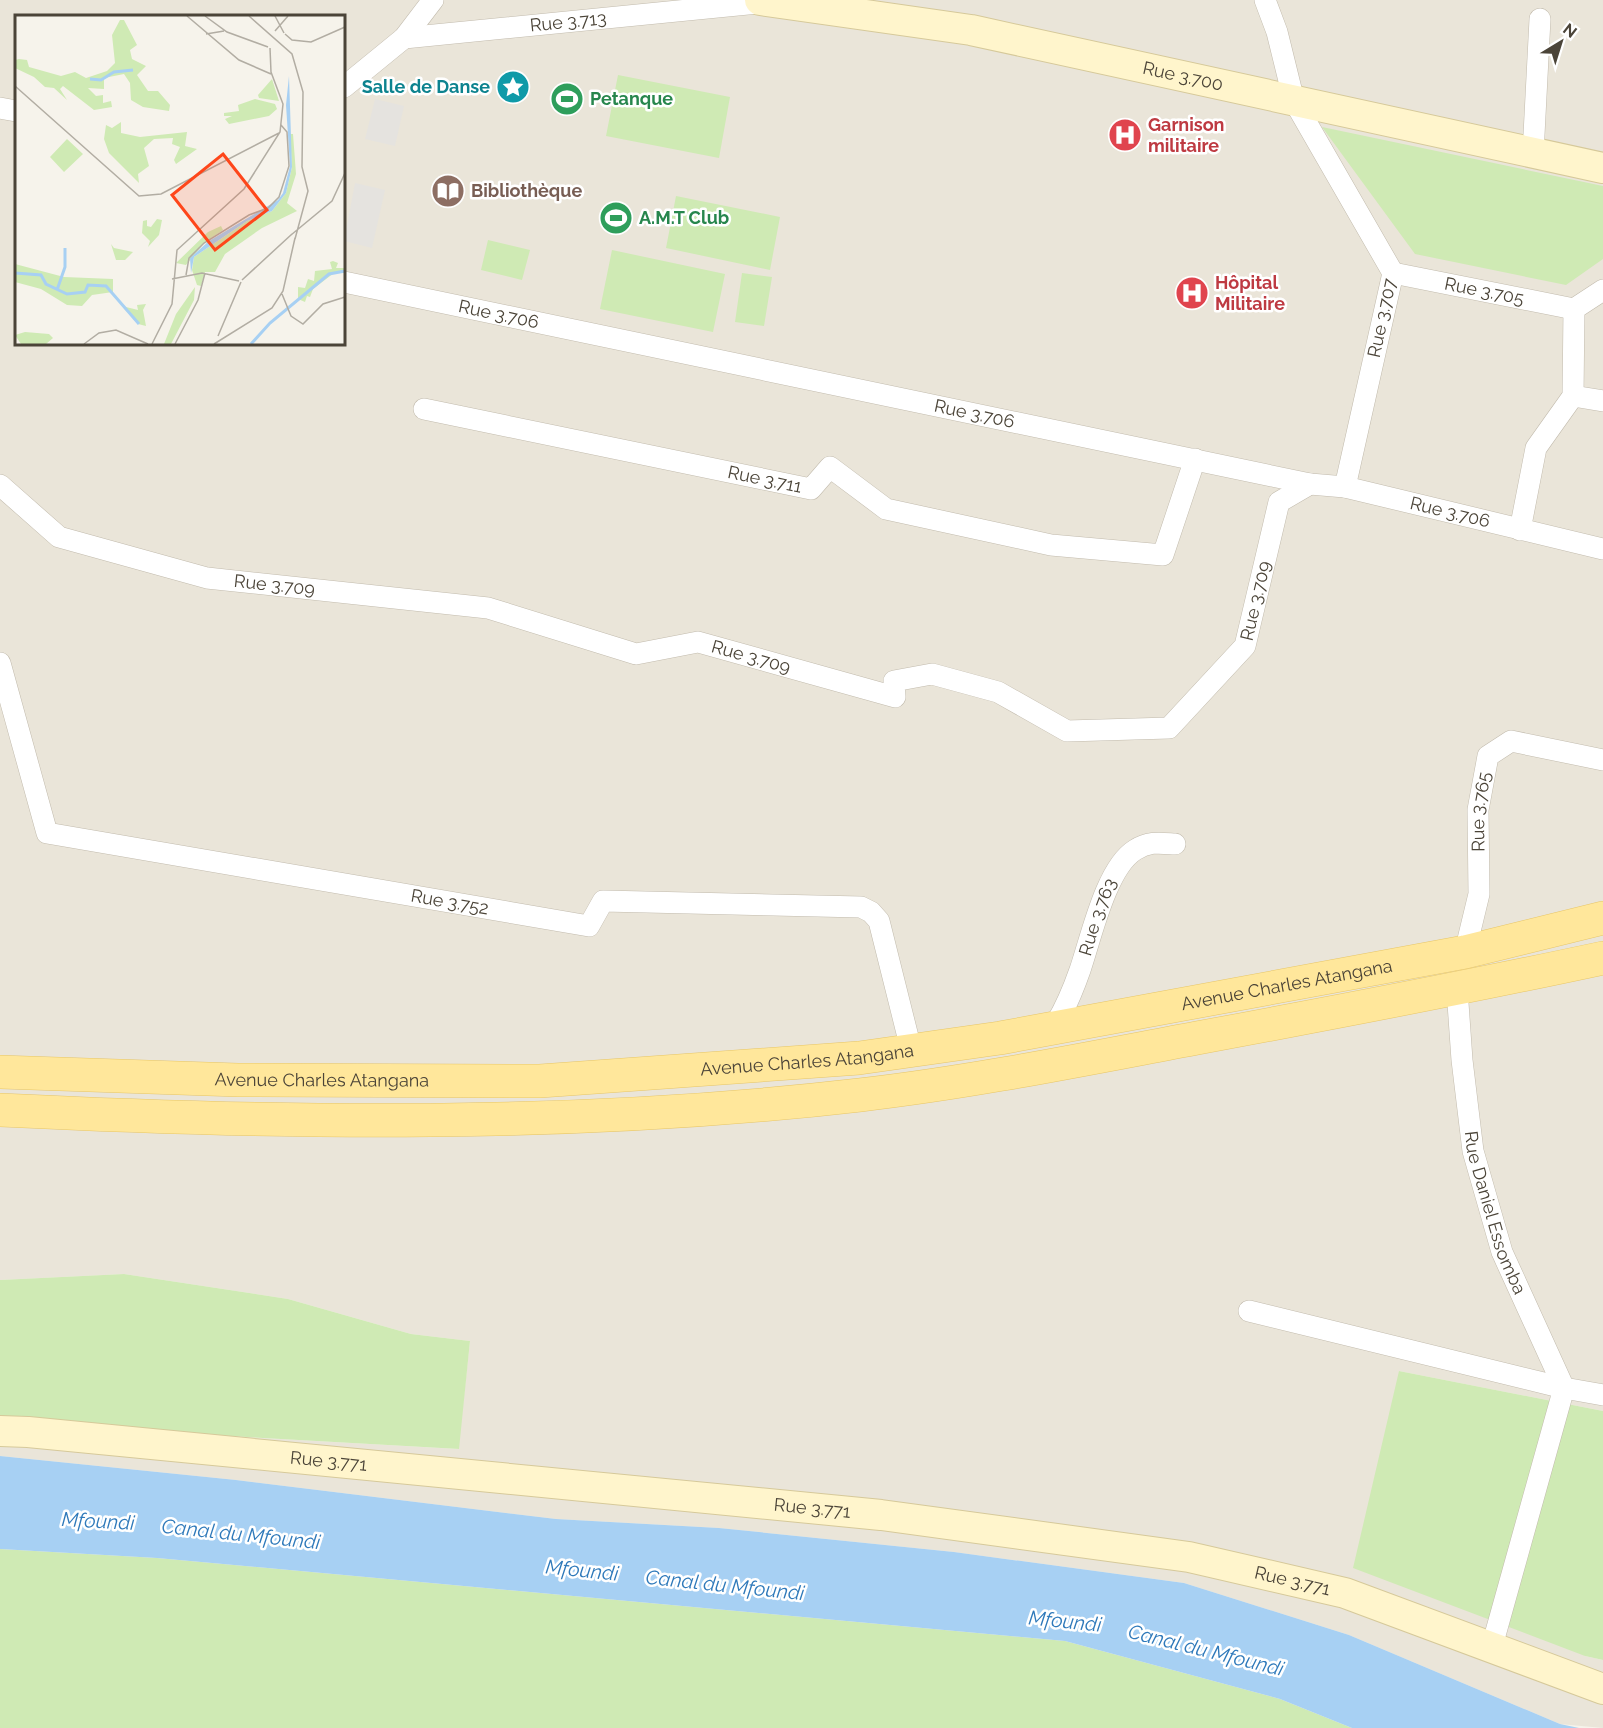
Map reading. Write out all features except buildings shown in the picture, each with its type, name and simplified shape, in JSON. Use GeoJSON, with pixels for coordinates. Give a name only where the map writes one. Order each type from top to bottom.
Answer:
{"type":"FeatureCollection","features":[{"type":"Feature","properties":{"kind":"main road","name":"Rue 3.700"},"geometry":{"type":"LineString","coordinates":[[764,1],[971,30],[1603,168]]}},
{"type":"Feature","properties":{"kind":"main road","name":"Avenue Charles Atangana"},"geometry":{"type":"LineString","coordinates":[[0,1072],[226,1080],[540,1081],[859,1058],[1053,1028],[1465,952],[1603,918]]}},
{"type":"Feature","properties":{"kind":"main road","name":"Avenue Charles Atangana"},"geometry":{"type":"LineString","coordinates":[[0,1110],[235,1118],[538,1119],[717,1108],[859,1095],[1001,1075],[1457,989],[1603,958]]}},
{"type":"Feature","properties":{"kind":"main road","name":"Rue 3.771"},"geometry":{"type":"LineString","coordinates":[[0,1431],[881,1515],[1189,1557],[1345,1593],[1603,1689]]}},
{"type":"Feature","properties":{"kind":"street"},"geometry":{"type":"LineString","coordinates":[[345,86],[404,38],[433,0]]}},
{"type":"Feature","properties":{"kind":"street","name":"Rue 3.707"},"geometry":{"type":"LineString","coordinates":[[1265,0],[1277,32],[1294,101],[1393,273],[1345,487]]}},
{"type":"Feature","properties":{"kind":"street","name":"Rue 3.713"},"geometry":{"type":"LineString","coordinates":[[404,38],[764,1]]}},
{"type":"Feature","properties":{"kind":"street"},"geometry":{"type":"LineString","coordinates":[[1533,154],[1540,19]]}},
{"type":"Feature","properties":{"kind":"street"},"geometry":{"type":"LineString","coordinates":[[0,108],[15,111]]}},
{"type":"Feature","properties":{"kind":"street","name":"Rue 3.705"},"geometry":{"type":"LineString","coordinates":[[1393,273],[1574,309]]}},
{"type":"Feature","properties":{"kind":"street","name":"Rue 3.706"},"geometry":{"type":"LineString","coordinates":[[345,282],[1310,484],[1345,487],[1603,549]]}},
{"type":"Feature","properties":{"kind":"street"},"geometry":{"type":"LineString","coordinates":[[1520,530],[1536,448],[1573,396],[1574,309],[1603,290]]}},
{"type":"Feature","properties":{"kind":"street"},"geometry":{"type":"LineString","coordinates":[[1573,396],[1603,401]]}},
{"type":"Feature","properties":{"kind":"street","name":"Rue 3.711"},"geometry":{"type":"LineString","coordinates":[[424,409],[811,489],[830,467],[886,509],[1051,545],[1163,555],[1195,459]]}},
{"type":"Feature","properties":{"kind":"street","name":"Rue 3.709"},"geometry":{"type":"LineString","coordinates":[[0,485],[59,537],[207,578],[488,608],[636,654],[698,642],[895,697],[894,681],[932,674],[998,692],[1067,731],[1169,728],[1245,646],[1279,502],[1310,484]]}},
{"type":"Feature","properties":{"kind":"street","name":"Rue 3.752"},"geometry":{"type":"LineString","coordinates":[[0,663],[47,833],[589,926],[603,901],[861,907],[872,912],[879,921],[911,1049]]}},
{"type":"Feature","properties":{"kind":"street","name":"Rue 3.765"},"geometry":{"type":"LineString","coordinates":[[1465,952],[1479,894],[1478,810],[1488,756],[1511,741],[1603,760]]}},
{"type":"Feature","properties":{"kind":"street","name":"Rue 3.763"},"geometry":{"type":"LineString","coordinates":[[1053,1028],[1065,1010],[1080,971],[1099,908],[1118,870],[1133,851],[1144,844],[1153,842],[1175,844]]}},
{"type":"Feature","properties":{"kind":"street","name":"Rue Daniel Essomba"},"geometry":{"type":"LineString","coordinates":[[1457,989],[1462,1060],[1473,1151],[1502,1252],[1564,1388]]}},
{"type":"Feature","properties":{"kind":"street"},"geometry":{"type":"LineString","coordinates":[[1249,1311],[1564,1388],[1603,1395]]}},
{"type":"Feature","properties":{"kind":"street"},"geometry":{"type":"LineString","coordinates":[[1492,1646],[1564,1388]]}},
{"type":"Feature","properties":{"kind":"shaded area"},"geometry":{"type":"Polygon","coordinates":[[[0,0],[1603,0],[1603,1411],[1399,1371],[1585,1656],[1603,1660],[1603,1728],[1560,1724],[1349,1635],[1184,1583],[954,1552],[719,1528],[556,1519],[236,1480],[0,1456],[0,1423],[458,1449],[470,1341],[411,1334],[288,1299],[124,1274],[0,1280],[0,0]]]}},
{"type":"Feature","properties":{"kind":"shaded area"},"geometry":{"type":"Polygon","coordinates":[[[375,99],[404,106],[395,146],[365,139],[375,99]]]}},
{"type":"Feature","properties":{"kind":"shaded area"},"geometry":{"type":"Polygon","coordinates":[[[355,183],[385,190],[372,248],[345,241],[355,183]]]}},
{"type":"Feature","properties":{"kind":"green space"},"geometry":{"type":"Polygon","coordinates":[[[618,75],[730,97],[719,158],[606,136],[618,75]]]}},
{"type":"Feature","properties":{"kind":"green space"},"geometry":{"type":"Polygon","coordinates":[[[1322,127],[1603,186],[1603,259],[1566,285],[1415,254],[1322,127]]]}},
{"type":"Feature","properties":{"kind":"green space"},"geometry":{"type":"Polygon","coordinates":[[[676,196],[780,217],[770,270],[666,248],[676,196]]]}},
{"type":"Feature","properties":{"kind":"green space"},"geometry":{"type":"Polygon","coordinates":[[[488,240],[530,250],[522,280],[481,270],[488,240]]]}},
{"type":"Feature","properties":{"kind":"green space"},"geometry":{"type":"Polygon","coordinates":[[[612,250],[725,274],[713,332],[600,309],[612,250]]]}},
{"type":"Feature","properties":{"kind":"green space"},"geometry":{"type":"Polygon","coordinates":[[[742,273],[772,277],[764,326],[735,322],[742,273]]]}},
{"type":"Feature","properties":{"kind":"green space"},"geometry":{"type":"Polygon","coordinates":[[[124,1274],[288,1299],[411,1334],[470,1341],[459,1449],[0,1423],[0,1280],[124,1274]]]}},
{"type":"Feature","properties":{"kind":"green space"},"geometry":{"type":"Polygon","coordinates":[[[1399,1371],[1603,1411],[1603,1660],[1585,1656],[1353,1568],[1399,1371]]]}},
{"type":"Feature","properties":{"kind":"green space"},"geometry":{"type":"Polygon","coordinates":[[[0,1549],[157,1558],[1065,1641],[1280,1699],[1352,1728],[0,1728],[0,1549]]]}},
{"type":"Feature","properties":{"kind":"water"},"geometry":{"type":"Polygon","coordinates":[[[0,1456],[236,1480],[556,1519],[719,1528],[954,1552],[1184,1583],[1349,1635],[1560,1724],[1579,1728],[1352,1728],[1280,1699],[1065,1641],[157,1558],[0,1549],[0,1456]]]}},
{"type":"Feature","properties":{"kind":"place","name":"Salle de Danse"},"geometry":{"type":"Point","coordinates":[513,87]}},
{"type":"Feature","properties":{"kind":"place","name":"Petanque"},"geometry":{"type":"Point","coordinates":[567,99]}},
{"type":"Feature","properties":{"kind":"place","name":"Garnison militaire"},"geometry":{"type":"Point","coordinates":[1125,135]}},
{"type":"Feature","properties":{"kind":"place","name":"Bibliothèque"},"geometry":{"type":"Point","coordinates":[448,191]}},
{"type":"Feature","properties":{"kind":"place","name":"A.M.T Club"},"geometry":{"type":"Point","coordinates":[616,218]}},
{"type":"Feature","properties":{"kind":"place","name":"Hôpital Militaire"},"geometry":{"type":"Point","coordinates":[1192,293]}},
{"type":"Feature","properties":{"kind":"water label","name":"Mfoundi"},"geometry":{"type":"Point","coordinates":[98,1521]}},
{"type":"Feature","properties":{"kind":"water label","name":"Canal du Mfoundi"},"geometry":{"type":"Point","coordinates":[241,1534]}},
{"type":"Feature","properties":{"kind":"water label","name":"Mfoundi"},"geometry":{"type":"Point","coordinates":[582,1570]}},
{"type":"Feature","properties":{"kind":"water label","name":"Canal du Mfoundi"},"geometry":{"type":"Point","coordinates":[725,1585]}},
{"type":"Feature","properties":{"kind":"water label","name":"Mfoundi"},"geometry":{"type":"Point","coordinates":[1065,1621]}},
{"type":"Feature","properties":{"kind":"water label","name":"Canal du Mfoundi"},"geometry":{"type":"Point","coordinates":[1206,1650]}}]}
